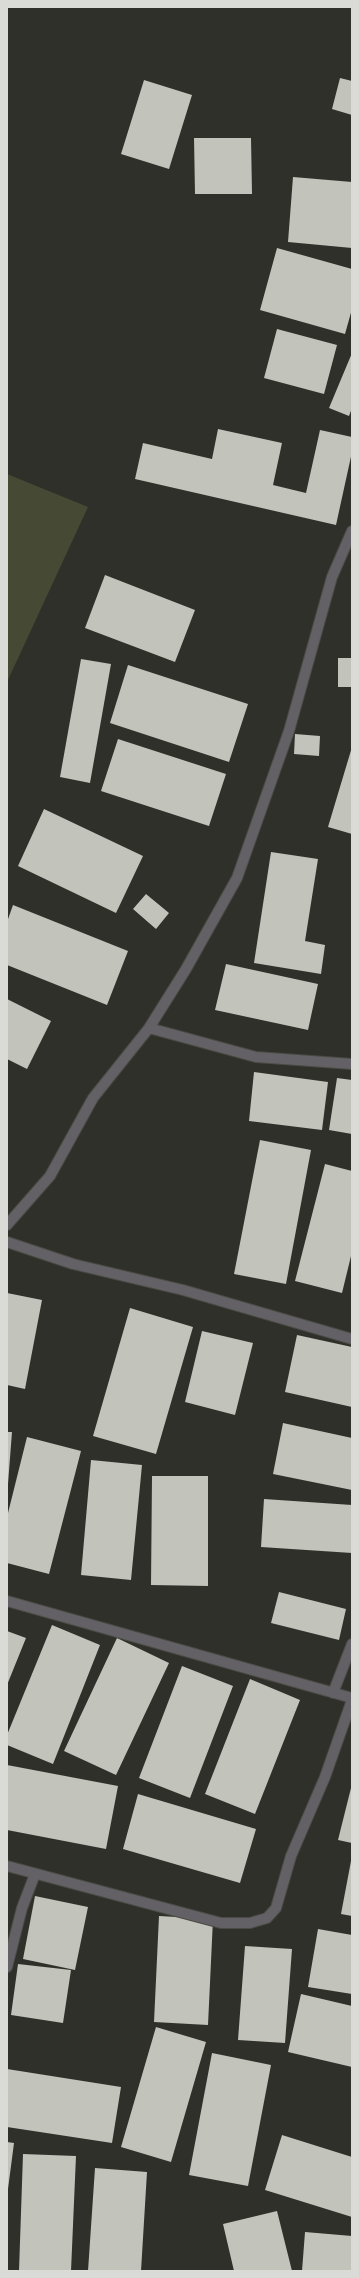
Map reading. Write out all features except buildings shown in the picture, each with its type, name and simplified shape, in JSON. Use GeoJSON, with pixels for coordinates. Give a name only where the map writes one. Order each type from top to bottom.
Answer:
{"type":"FeatureCollection","features":[{"type":"Feature","properties":{"kind":"street"},"geometry":{"type":"LineString","coordinates":[[7,1225],[50,1176],[93,1098],[149,1028],[186,969],[237,878],[289,731],[332,578],[352,531]]}},
{"type":"Feature","properties":{"kind":"street"},"geometry":{"type":"LineString","coordinates":[[149,1028],[256,1057],[352,1064]]}},
{"type":"Feature","properties":{"kind":"street"},"geometry":{"type":"LineString","coordinates":[[7,1242],[73,1264],[183,1290],[352,1339]]}},
{"type":"Feature","properties":{"kind":"street"},"geometry":{"type":"LineString","coordinates":[[7,1601],[352,1699],[325,1777],[291,1856],[276,1908],[267,1918],[250,1923],[221,1923],[7,1866]]}},
{"type":"Feature","properties":{"kind":"street"},"geometry":{"type":"LineString","coordinates":[[333,1693],[352,1644]]}},
{"type":"Feature","properties":{"kind":"street"},"geometry":{"type":"LineString","coordinates":[[7,1967],[22,1908],[35,1874]]}},
{"type":"Feature","properties":{"kind":"green space"},"geometry":{"type":"Polygon","coordinates":[[[7,474],[88,507],[7,682],[7,474]]]}}]}
